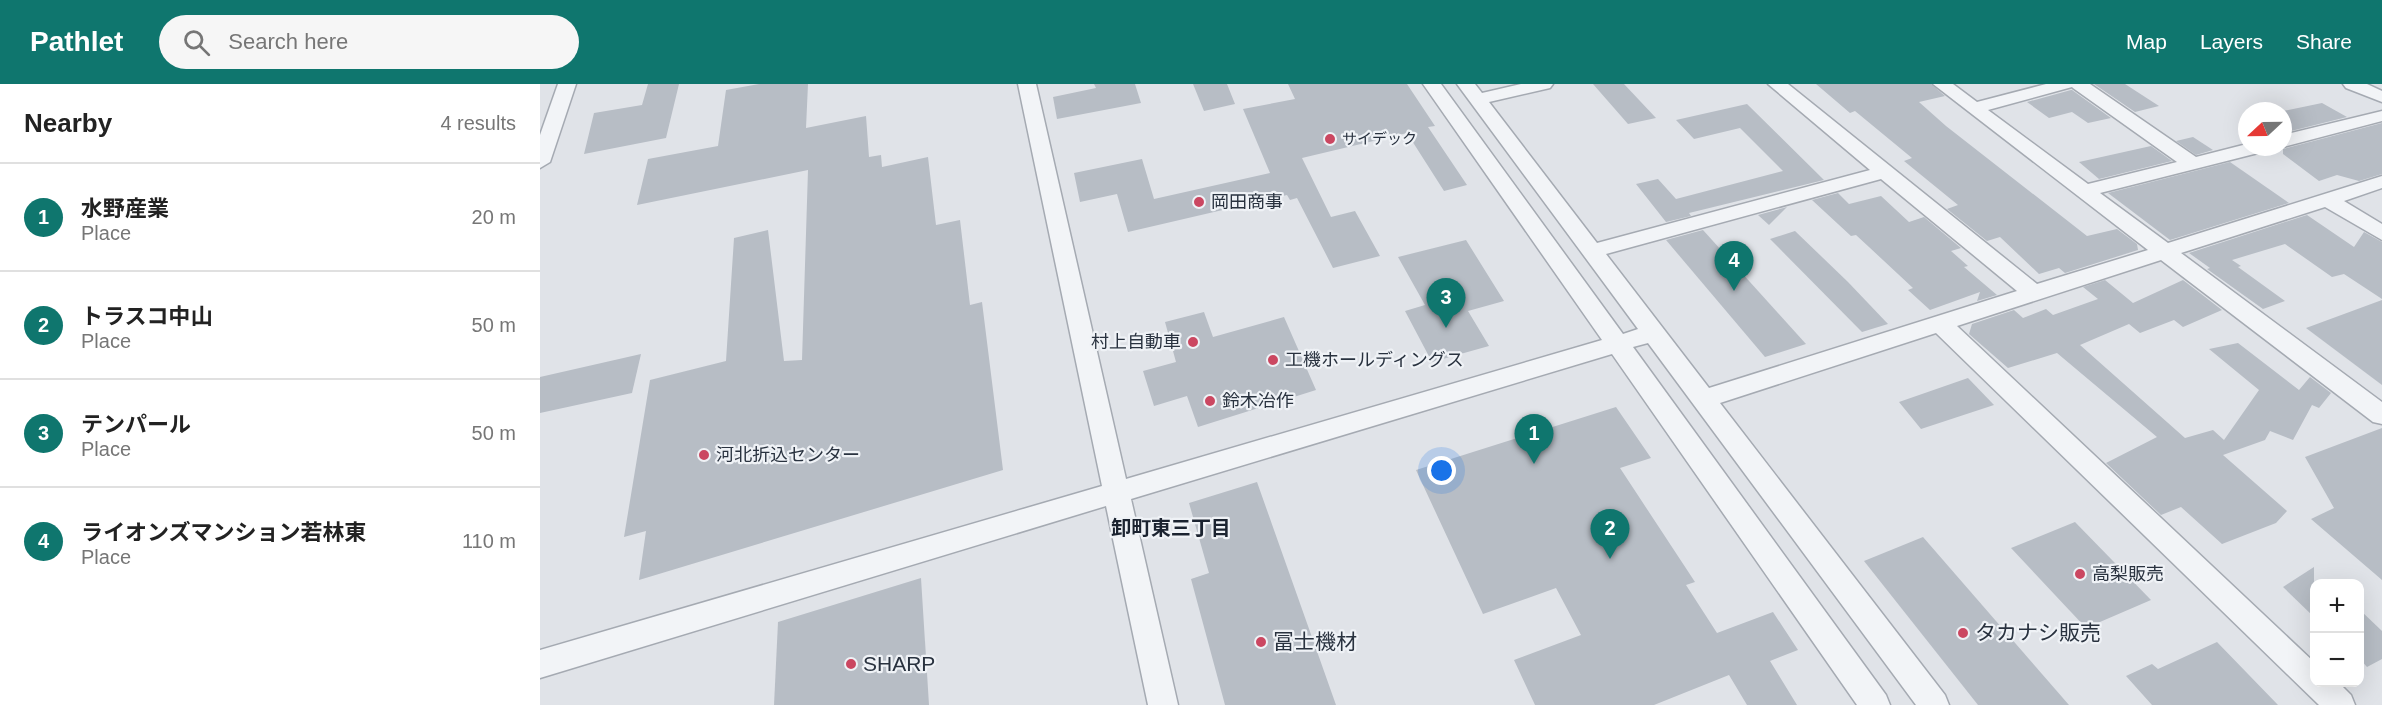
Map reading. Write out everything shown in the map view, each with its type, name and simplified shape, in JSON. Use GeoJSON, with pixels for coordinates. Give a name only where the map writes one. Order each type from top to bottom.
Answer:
{"type":"FeatureCollection","features":[{"type":"Feature","properties":{"kind":"street"},"geometry":{"type":"LineString","coordinates":[[540,162],[567,84]]}},
{"type":"Feature","properties":{"kind":"street"},"geometry":{"type":"LineString","coordinates":[[1027,84],[1119,494],[1163,705]]}},
{"type":"Feature","properties":{"kind":"street"},"geometry":{"type":"LineString","coordinates":[[1432,84],[1875,705]]}},
{"type":"Feature","properties":{"kind":"street"},"geometry":{"type":"LineString","coordinates":[[1472,91],[1544,84]]}},
{"type":"Feature","properties":{"kind":"street"},"geometry":{"type":"LineString","coordinates":[[1777,84],[2035,294]]}},
{"type":"Feature","properties":{"kind":"street"},"geometry":{"type":"LineString","coordinates":[[1942,84],[2382,416]]}},
{"type":"Feature","properties":{"kind":"street"},"geometry":{"type":"LineString","coordinates":[[1974,108],[2066,84]]}},
{"type":"Feature","properties":{"kind":"street"},"geometry":{"type":"LineString","coordinates":[[2079,84],[2193,164]]}},
{"type":"Feature","properties":{"kind":"street"},"geometry":{"type":"LineString","coordinates":[[2352,84],[2382,97]]}},
{"type":"Feature","properties":{"kind":"street"},"geometry":{"type":"LineString","coordinates":[[1472,91],[1934,705]]}},
{"type":"Feature","properties":{"kind":"street"},"geometry":{"type":"LineString","coordinates":[[2292,139],[2382,116]]}},
{"type":"Feature","properties":{"kind":"street"},"geometry":{"type":"LineString","coordinates":[[2084,191],[2238,152]]}},
{"type":"Feature","properties":{"kind":"street"},"geometry":{"type":"LineString","coordinates":[[1592,250],[1884,172]]}},
{"type":"Feature","properties":{"kind":"street"},"geometry":{"type":"LineString","coordinates":[[1703,399],[2166,253],[2382,182]]}},
{"type":"Feature","properties":{"kind":"street"},"geometry":{"type":"LineString","coordinates":[[2328,200],[2382,233]]}},
{"type":"Feature","properties":{"kind":"street"},"geometry":{"type":"LineString","coordinates":[[1941,324],[2310,676]]}},
{"type":"Feature","properties":{"kind":"street"},"geometry":{"type":"LineString","coordinates":[[540,664],[1119,494],[1653,333]]}},
{"type":"Feature","properties":{"kind":"street"},"geometry":{"type":"LineString","coordinates":[[2321,687],[2340,705]]}},
{"type":"Feature","properties":{"kind":"building"},"geometry":{"type":"Polygon","coordinates":[[[648,84],[679,84],[666,138],[584,154],[594,113],[642,105],[648,84]]]}},
{"type":"Feature","properties":{"kind":"building"},"geometry":{"type":"Polygon","coordinates":[[[759,84],[808,84],[806,128],[866,116],[869,157],[881,155],[882,167],[928,157],[936,225],[960,220],[970,305],[982,302],[1003,470],[639,580],[646,531],[624,537],[650,380],[726,361],[734,238],[768,230],[784,361],[802,360],[808,170],[637,205],[648,159],[718,146],[726,90],[759,84]]]}},
{"type":"Feature","properties":{"kind":"building"},"geometry":{"type":"Polygon","coordinates":[[[1094,84],[1135,84],[1141,103],[1057,119],[1053,97],[1096,88],[1094,84]]]}},
{"type":"Feature","properties":{"kind":"building"},"geometry":{"type":"Polygon","coordinates":[[[1193,84],[1227,84],[1235,104],[1204,111],[1193,84]]]}},
{"type":"Feature","properties":{"kind":"building"},"geometry":{"type":"Polygon","coordinates":[[[1288,84],[1407,84],[1435,126],[1428,127],[1467,185],[1444,191],[1407,133],[1302,158],[1331,217],[1355,211],[1380,256],[1333,268],[1297,198],[1290,200],[1287,195],[1128,232],[1117,194],[1080,202],[1074,173],[1142,159],[1154,199],[1270,173],[1243,109],[1295,99],[1288,84]]]}},
{"type":"Feature","properties":{"kind":"building"},"geometry":{"type":"Polygon","coordinates":[[[1593,84],[1624,84],[1656,118],[1628,124],[1593,84]]]}},
{"type":"Feature","properties":{"kind":"building"},"geometry":{"type":"Polygon","coordinates":[[[1816,84],[1931,84],[1945,96],[1919,102],[1946,126],[2087,236],[2117,229],[2137,244],[2138,250],[2065,273],[2059,268],[2039,274],[2000,237],[1987,241],[1947,209],[1958,205],[1904,161],[1912,158],[1855,111],[1850,113],[1816,84]]]}},
{"type":"Feature","properties":{"kind":"building"},"geometry":{"type":"Polygon","coordinates":[[[2094,84],[2125,84],[2159,106],[2135,112],[2094,84]]]}},
{"type":"Feature","properties":{"kind":"building"},"geometry":{"type":"Polygon","coordinates":[[[2072,90],[2111,118],[2088,123],[2072,112],[2049,118],[2027,102],[2072,90]]]}},
{"type":"Feature","properties":{"kind":"building"},"geometry":{"type":"Polygon","coordinates":[[[2322,103],[2347,117],[2292,131],[2292,109],[2322,103]]]}},
{"type":"Feature","properties":{"kind":"building"},"geometry":{"type":"Polygon","coordinates":[[[1747,104],[1824,180],[1689,213],[1691,216],[1666,222],[1636,184],[1658,179],[1676,199],[1783,171],[1740,128],[1694,139],[1676,120],[1747,104]]]}},
{"type":"Feature","properties":{"kind":"building"},"geometry":{"type":"Polygon","coordinates":[[[2382,123],[2382,174],[2359,181],[2337,175],[2319,181],[2286,156],[2292,156],[2292,147],[2382,123]]]}},
{"type":"Feature","properties":{"kind":"building"},"geometry":{"type":"Polygon","coordinates":[[[2193,137],[2213,150],[2196,155],[2176,141],[2193,137]]]}},
{"type":"Feature","properties":{"kind":"building"},"geometry":{"type":"Polygon","coordinates":[[[2151,146],[2172,161],[2099,179],[2079,162],[2151,146]]]}},
{"type":"Feature","properties":{"kind":"building"},"geometry":{"type":"Polygon","coordinates":[[[2230,162],[2289,203],[2170,240],[2108,193],[2230,162]]]}},
{"type":"Feature","properties":{"kind":"building"},"geometry":{"type":"Polygon","coordinates":[[[1838,193],[1849,204],[1881,196],[1909,222],[1924,217],[1961,248],[1951,251],[1968,266],[1964,267],[1997,295],[1977,301],[1980,292],[1930,310],[1908,290],[1913,288],[1856,235],[1851,236],[1812,200],[1838,193]]]}},
{"type":"Feature","properties":{"kind":"building"},"geometry":{"type":"Polygon","coordinates":[[[1787,207],[1769,225],[1758,215],[1787,207]]]}},
{"type":"Feature","properties":{"kind":"building"},"geometry":{"type":"Polygon","coordinates":[[[2307,215],[2354,247],[2364,232],[2382,242],[2382,299],[2344,274],[2332,277],[2285,244],[2232,260],[2241,266],[2238,267],[2285,301],[2263,309],[2207,269],[2210,268],[2189,253],[2307,215]]]}},
{"type":"Feature","properties":{"kind":"building"},"geometry":{"type":"Polygon","coordinates":[[[1703,230],[1806,344],[1765,357],[1666,240],[1703,230]]]}},
{"type":"Feature","properties":{"kind":"building"},"geometry":{"type":"Polygon","coordinates":[[[1795,231],[1888,324],[1862,332],[1770,239],[1795,231]]]}},
{"type":"Feature","properties":{"kind":"building"},"geometry":{"type":"Polygon","coordinates":[[[1466,240],[1504,301],[1468,311],[1489,346],[1432,362],[1405,311],[1425,305],[1398,257],[1466,240]]]}},
{"type":"Feature","properties":{"kind":"building"},"geometry":{"type":"Polygon","coordinates":[[[2105,280],[2133,303],[2183,280],[2222,310],[2183,327],[2174,320],[2140,333],[2129,324],[2080,345],[2185,438],[2213,430],[2224,440],[2259,390],[2209,349],[2238,343],[2299,390],[2310,377],[2331,393],[2319,408],[2312,405],[2293,440],[2270,431],[2265,440],[2223,455],[2287,511],[2276,523],[2222,544],[2181,507],[2161,515],[2106,463],[2157,437],[2057,353],[2008,368],[1969,334],[1972,324],[2014,310],[2023,318],[2046,309],[2053,315],[2098,299],[2083,287],[2105,280]]]}},
{"type":"Feature","properties":{"kind":"building"},"geometry":{"type":"Polygon","coordinates":[[[2382,300],[2382,385],[2306,328],[2382,300]]]}},
{"type":"Feature","properties":{"kind":"building"},"geometry":{"type":"Polygon","coordinates":[[[1204,312],[1213,337],[1284,317],[1316,390],[1198,427],[1187,396],[1154,406],[1143,371],[1176,362],[1165,322],[1204,312]]]}},
{"type":"Feature","properties":{"kind":"building"},"geometry":{"type":"Polygon","coordinates":[[[641,354],[632,393],[540,413],[540,377],[641,354]]]}},
{"type":"Feature","properties":{"kind":"building"},"geometry":{"type":"Polygon","coordinates":[[[1968,378],[1994,405],[1921,429],[1899,402],[1968,378]]]}},
{"type":"Feature","properties":{"kind":"building"},"geometry":{"type":"Polygon","coordinates":[[[1616,407],[1651,458],[1620,468],[1695,582],[1686,585],[1717,633],[1773,612],[1798,650],[1770,661],[1797,705],[1747,705],[1729,675],[1654,705],[1535,705],[1514,660],[1581,635],[1556,588],[1483,614],[1416,470],[1616,407]]]}},
{"type":"Feature","properties":{"kind":"building"},"geometry":{"type":"Polygon","coordinates":[[[2382,428],[2382,580],[2311,519],[2334,508],[2305,457],[2382,428]]]}},
{"type":"Feature","properties":{"kind":"building","name":"冨士機材"},"geometry":{"type":"Polygon","coordinates":[[[1257,482],[1336,705],[1225,705],[1191,579],[1209,573],[1189,503],[1257,482]]]}},
{"type":"Feature","properties":{"kind":"building","name":"高梨販売"},"geometry":{"type":"Polygon","coordinates":[[[2075,522],[2151,600],[2086,628],[2011,548],[2075,522]]]}},
{"type":"Feature","properties":{"kind":"building","name":"タカナシ販売"},"geometry":{"type":"Polygon","coordinates":[[[1923,537],[2069,705],[1978,705],[1864,561],[1923,537]]]}},
{"type":"Feature","properties":{"kind":"building"},"geometry":{"type":"Polygon","coordinates":[[[2314,567],[2314,579],[2310,579],[2310,613],[2283,587],[2314,567]]]}},
{"type":"Feature","properties":{"kind":"building","name":"SHARP"},"geometry":{"type":"Polygon","coordinates":[[[921,578],[929,705],[774,705],[778,622],[921,578]]]}},
{"type":"Feature","properties":{"kind":"building"},"geometry":{"type":"Polygon","coordinates":[[[2364,614],[2382,631],[2382,659],[2367,667],[2364,664],[2364,614]]]}},
{"type":"Feature","properties":{"kind":"building"},"geometry":{"type":"Polygon","coordinates":[[[2217,642],[2278,705],[2152,705],[2126,676],[2152,664],[2158,669],[2217,642]]]}},
{"type":"Feature","properties":{"kind":"place","name":"サイデック"},"geometry":{"type":"Point","coordinates":[1330,139]}},
{"type":"Feature","properties":{"kind":"place","name":"岡田商事"},"geometry":{"type":"Point","coordinates":[1199,202]}},
{"type":"Feature","properties":{"kind":"place","name":"ライオンズマンション若林東"},"geometry":{"type":"Point","coordinates":[1734,291]}},
{"type":"Feature","properties":{"kind":"place","name":"テンパール"},"geometry":{"type":"Point","coordinates":[1446,328]}},
{"type":"Feature","properties":{"kind":"place","name":"村上自動車"},"geometry":{"type":"Point","coordinates":[1193,342]}},
{"type":"Feature","properties":{"kind":"place","name":"工機ホールディングス"},"geometry":{"type":"Point","coordinates":[1273,360]}},
{"type":"Feature","properties":{"kind":"place","name":"鈴木冶作"},"geometry":{"type":"Point","coordinates":[1210,401]}},
{"type":"Feature","properties":{"kind":"place","name":"河北折込センター"},"geometry":{"type":"Point","coordinates":[704,455]}},
{"type":"Feature","properties":{"kind":"place","name":"水野産業"},"geometry":{"type":"Point","coordinates":[1534,464]}},
{"type":"Feature","properties":{"kind":"place","name":"トラスコ中山"},"geometry":{"type":"Point","coordinates":[1610,559]}},
{"type":"Feature","properties":{"kind":"place","name":"高梨販売"},"geometry":{"type":"Point","coordinates":[2080,574]}},
{"type":"Feature","properties":{"kind":"place","name":"タカナシ販売"},"geometry":{"type":"Point","coordinates":[1963,633]}},
{"type":"Feature","properties":{"kind":"place","name":"冨士機材"},"geometry":{"type":"Point","coordinates":[1261,642]}},
{"type":"Feature","properties":{"kind":"place","name":"SHARP"},"geometry":{"type":"Point","coordinates":[851,664]}},
{"type":"Feature","properties":{"kind":"district","name":"卸町東三丁目"},"geometry":{"type":"Point","coordinates":[1171,528]}}]}
